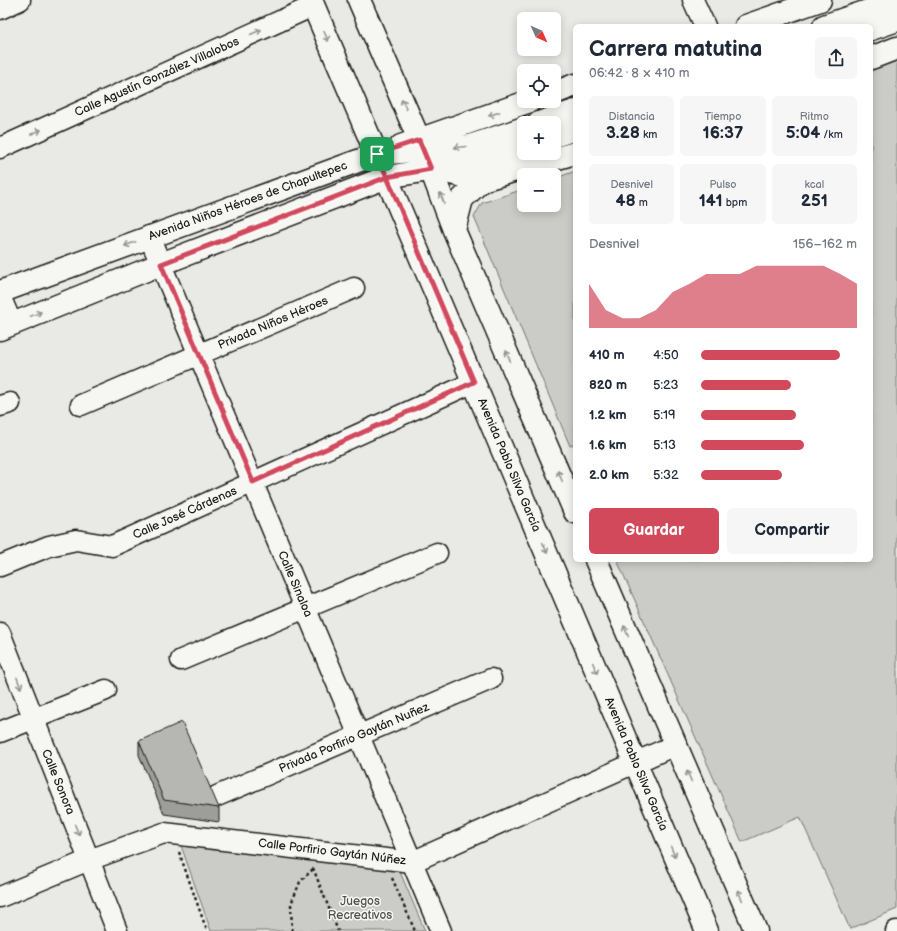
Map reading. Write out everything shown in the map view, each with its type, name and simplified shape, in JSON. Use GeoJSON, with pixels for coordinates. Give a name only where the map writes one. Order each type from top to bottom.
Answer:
{"type":"FeatureCollection","features":[{"type":"Feature","properties":{"kind":"main road"},"geometry":{"type":"LineString","coordinates":[[359,0],[424,153],[454,230],[573,507]]}},
{"type":"Feature","properties":{"kind":"main road"},"geometry":{"type":"LineString","coordinates":[[752,24],[820,0]]}},
{"type":"Feature","properties":{"kind":"main road"},"geometry":{"type":"LineString","coordinates":[[830,24],[897,1]]}},
{"type":"Feature","properties":{"kind":"main road","name":"Avenida Pablo Silva García"},"geometry":{"type":"LineString","coordinates":[[312,3],[707,931]]}},
{"type":"Feature","properties":{"kind":"main road"},"geometry":{"type":"LineString","coordinates":[[873,28],[897,20]]}},
{"type":"Feature","properties":{"kind":"main road"},"geometry":{"type":"LineString","coordinates":[[873,57],[897,48]]}},
{"type":"Feature","properties":{"kind":"main road"},"geometry":{"type":"LineString","coordinates":[[561,91],[573,87]]}},
{"type":"Feature","properties":{"kind":"main road"},"geometry":{"type":"LineString","coordinates":[[424,153],[517,107]]}},
{"type":"Feature","properties":{"kind":"main road"},"geometry":{"type":"LineString","coordinates":[[560,116],[573,112]]}},
{"type":"Feature","properties":{"kind":"main road"},"geometry":{"type":"LineString","coordinates":[[561,133],[573,129]]}},
{"type":"Feature","properties":{"kind":"main road","name":"Avenida Niños Héroes de Chapultepec"},"geometry":{"type":"LineString","coordinates":[[0,292],[377,154],[424,153],[470,146],[517,130]]}},
{"type":"Feature","properties":{"kind":"main road","name":"Avenida Niños Héroes de Chapultepec"},"geometry":{"type":"LineString","coordinates":[[6,326],[161,264],[387,177],[424,153],[476,162],[517,148]]}},
{"type":"Feature","properties":{"kind":"main road"},"geometry":{"type":"LineString","coordinates":[[424,153],[482,180]]}},
{"type":"Feature","properties":{"kind":"main road"},"geometry":{"type":"LineString","coordinates":[[454,230],[462,199],[482,180],[573,153]]}},
{"type":"Feature","properties":{"kind":"main road"},"geometry":{"type":"LineString","coordinates":[[597,562],[756,931]]}},
{"type":"Feature","properties":{"kind":"street"},"geometry":{"type":"LineString","coordinates":[[0,9],[20,0]]}},
{"type":"Feature","properties":{"kind":"street"},"geometry":{"type":"LineString","coordinates":[[693,0],[704,24]]}},
{"type":"Feature","properties":{"kind":"street","name":"Calle Agustín González Villalobos"},"geometry":{"type":"LineString","coordinates":[[0,148],[312,3]]}},
{"type":"Feature","properties":{"kind":"street","name":"Calle Sinaloa"},"geometry":{"type":"LineString","coordinates":[[150,236],[441,931]]}},
{"type":"Feature","properties":{"kind":"street","name":"Privada Niños Héroes"},"geometry":{"type":"LineString","coordinates":[[81,405],[354,288]]}},
{"type":"Feature","properties":{"kind":"street"},"geometry":{"type":"LineString","coordinates":[[0,296],[6,326]]}},
{"type":"Feature","properties":{"kind":"street","name":"Calle José Cárdenas"},"geometry":{"type":"LineString","coordinates":[[0,566],[49,546],[76,540],[112,546],[474,382]]}},
{"type":"Feature","properties":{"kind":"street"},"geometry":{"type":"LineString","coordinates":[[180,660],[437,553]]}},
{"type":"Feature","properties":{"kind":"street","name":"Calle Sonora"},"geometry":{"type":"LineString","coordinates":[[0,633],[117,931]]}},
{"type":"Feature","properties":{"kind":"street","name":"Privada Porfirio Gaytán Nuñez"},"geometry":{"type":"LineString","coordinates":[[217,796],[491,679]]}},
{"type":"Feature","properties":{"kind":"street"},"geometry":{"type":"LineString","coordinates":[[0,732],[106,690]]}},
{"type":"Feature","properties":{"kind":"street","name":"Calle Porfirio Gaytán Núñez"},"geometry":{"type":"LineString","coordinates":[[0,897],[89,860],[164,833],[412,862],[675,745]]}},
{"type":"Feature","properties":{"kind":"path"},"geometry":{"type":"LineString","coordinates":[[172,834],[207,931]]}},
{"type":"Feature","properties":{"kind":"path"},"geometry":{"type":"LineString","coordinates":[[306,849],[338,931]]}},
{"type":"Feature","properties":{"kind":"path"},"geometry":{"type":"LineString","coordinates":[[384,858],[415,931]]}},
{"type":"Feature","properties":{"kind":"path"},"geometry":{"type":"LineString","coordinates":[[292,931],[291,904],[300,882],[313,870]]}},
{"type":"Feature","properties":{"kind":"green space"},"geometry":{"type":"Polygon","coordinates":[[[897,60],[897,909],[850,929],[800,817],[742,842],[618,562],[873,562],[873,68],[897,60]]]}},
{"type":"Feature","properties":{"kind":"green space"},"geometry":{"type":"Polygon","coordinates":[[[573,172],[573,445],[570,446],[474,217],[482,203],[517,191],[517,212],[561,212],[561,176],[573,172]]]}},
{"type":"Feature","properties":{"kind":"green space","name":"Juegos Recreativos"},"geometry":{"type":"Polygon","coordinates":[[[179,840],[397,865],[425,931],[211,931],[179,840]]]}},
{"type":"Feature","properties":{"kind":"building"},"geometry":{"type":"Polygon","coordinates":[[[182,722],[219,808],[164,800],[139,741],[182,722]]]}},
{"type":"Feature","properties":{"kind":"route"},"geometry":{"type":"LineString","coordinates":[[377,154],[387,177],[474,382],[253,482],[161,264],[387,177],[431,169],[419,140],[377,154]]}}]}
